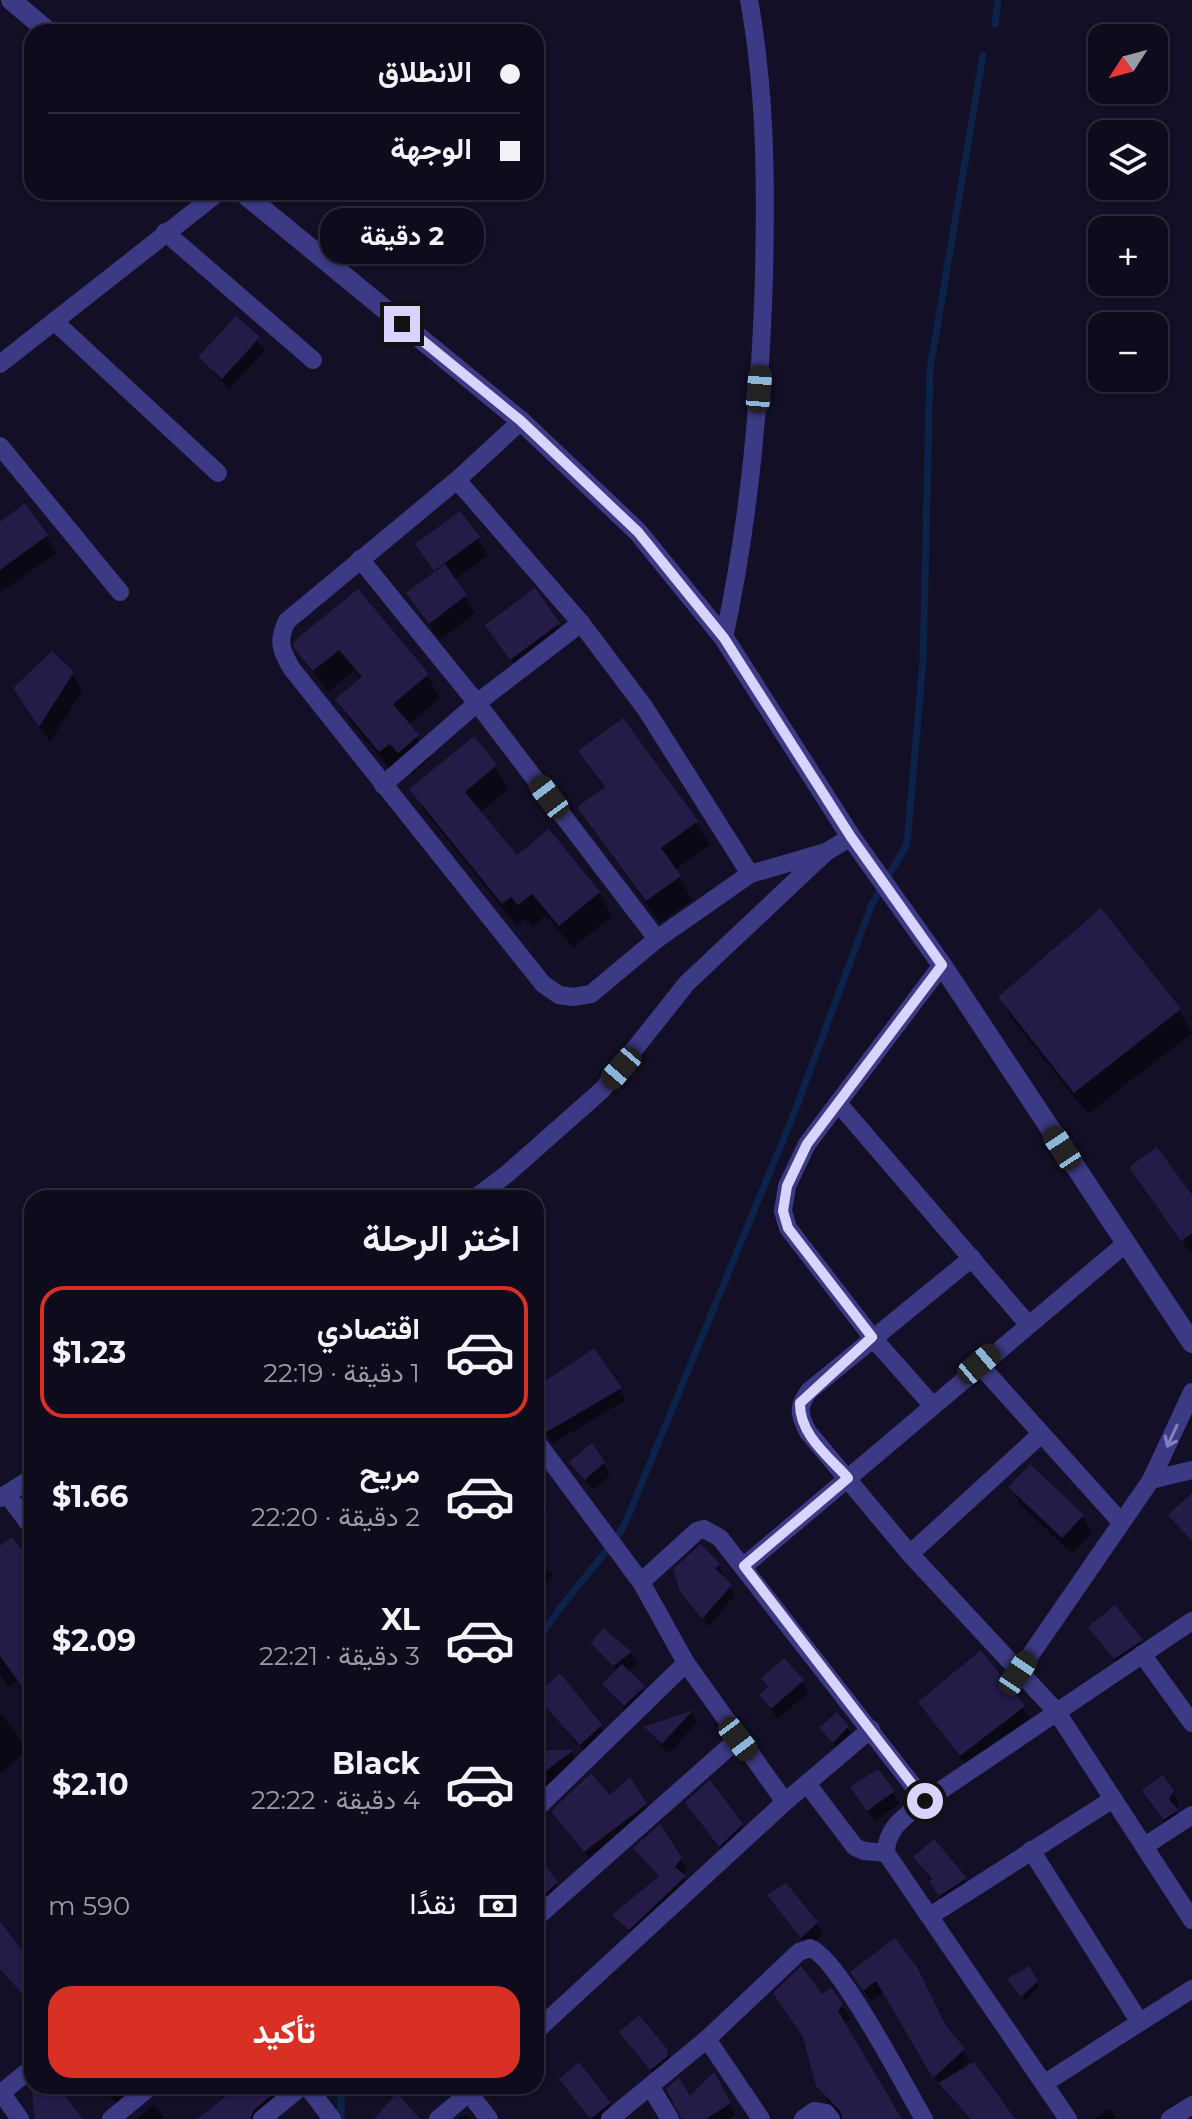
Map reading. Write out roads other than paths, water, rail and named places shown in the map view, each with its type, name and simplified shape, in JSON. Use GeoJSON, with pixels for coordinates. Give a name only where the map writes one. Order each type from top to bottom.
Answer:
{"type":"FeatureCollection","features":[{"type":"Feature","properties":{"kind":"street"},"geometry":{"type":"LineString","coordinates":[[11,0],[40,24]]}},
{"type":"Feature","properties":{"kind":"street"},"geometry":{"type":"LineString","coordinates":[[724,638],[749,507],[762,360],[767,160],[761,63],[749,0]]}},
{"type":"Feature","properties":{"kind":"street"},"geometry":{"type":"LineString","coordinates":[[0,364],[208,200]]}},
{"type":"Feature","properties":{"kind":"street"},"geometry":{"type":"LineString","coordinates":[[252,200],[521,421],[638,532],[724,638],[851,837],[942,965],[1192,1343]]}},
{"type":"Feature","properties":{"kind":"street"},"geometry":{"type":"LineString","coordinates":[[165,232],[313,360]]}},
{"type":"Feature","properties":{"kind":"street"},"geometry":{"type":"LineString","coordinates":[[54,321],[218,473]]}},
{"type":"Feature","properties":{"kind":"street"},"geometry":{"type":"LineString","coordinates":[[521,421],[457,480],[287,621],[280,636],[281,651],[292,669],[543,984],[559,995],[573,997],[591,994],[657,939],[750,874],[826,852]]}},
{"type":"Feature","properties":{"kind":"street"},"geometry":{"type":"LineString","coordinates":[[0,446],[120,592]]}},
{"type":"Feature","properties":{"kind":"street"},"geometry":{"type":"LineString","coordinates":[[457,480],[581,623],[645,708],[750,874]]}},
{"type":"Feature","properties":{"kind":"street"},"geometry":{"type":"LineString","coordinates":[[360,559],[477,703],[657,939]]}},
{"type":"Feature","properties":{"kind":"street"},"geometry":{"type":"LineString","coordinates":[[383,785],[477,703],[581,623]]}},
{"type":"Feature","properties":{"kind":"street"},"geometry":{"type":"LineString","coordinates":[[485,1190],[602,1090],[687,983],[826,852],[851,837]]}},
{"type":"Feature","properties":{"kind":"street"},"geometry":{"type":"LineString","coordinates":[[932,1405],[872,1337],[788,1228],[783,1211],[787,1186],[807,1144],[942,965]]}},
{"type":"Feature","properties":{"kind":"street"},"geometry":{"type":"LineString","coordinates":[[838,1103],[1027,1323]]}},
{"type":"Feature","properties":{"kind":"street"},"geometry":{"type":"LineString","coordinates":[[744,1566],[1027,1323],[1125,1244]]}},
{"type":"Feature","properties":{"kind":"street"},"geometry":{"type":"LineString","coordinates":[[972,1258],[872,1337],[800,1403],[799,1416],[808,1432],[910,1554],[1056,1711],[1192,1920]]}},
{"type":"Feature","properties":{"kind":"street"},"geometry":{"type":"LineString","coordinates":[[979,1364],[1120,1521]]}},
{"type":"Feature","properties":{"kind":"street"},"geometry":{"type":"LineString","coordinates":[[1018,1673],[1151,1480],[1192,1392]]}},
{"type":"Feature","properties":{"kind":"street"},"geometry":{"type":"LineString","coordinates":[[910,1554],[1040,1435]]}},
{"type":"Feature","properties":{"kind":"street"},"geometry":{"type":"LineString","coordinates":[[544,1451],[641,1582],[686,1663],[785,1802]]}},
{"type":"Feature","properties":{"kind":"street"},"geometry":{"type":"LineString","coordinates":[[1151,1480],[1192,1470]]}},
{"type":"Feature","properties":{"kind":"street"},"geometry":{"type":"LineString","coordinates":[[24,1483],[3,1496],[24,1519]]}},
{"type":"Feature","properties":{"kind":"street"},"geometry":{"type":"LineString","coordinates":[[641,1582],[697,1531],[704,1529],[720,1538],[925,1801]]}},
{"type":"Feature","properties":{"kind":"street"},"geometry":{"type":"LineString","coordinates":[[1068,2119],[886,1853],[891,1831],[925,1801],[1192,1621]]}},
{"type":"Feature","properties":{"kind":"street"},"geometry":{"type":"LineString","coordinates":[[1142,1654],[1192,1723]]}},
{"type":"Feature","properties":{"kind":"street"},"geometry":{"type":"LineString","coordinates":[[544,1801],[686,1663]]}},
{"type":"Feature","properties":{"kind":"street"},"geometry":{"type":"LineString","coordinates":[[544,2024],[785,1802],[871,1729]]}},
{"type":"Feature","properties":{"kind":"street"},"geometry":{"type":"LineString","coordinates":[[544,1911],[738,1739]]}},
{"type":"Feature","properties":{"kind":"street"},"geometry":{"type":"LineString","coordinates":[[808,1785],[855,1847],[886,1853]]}},
{"type":"Feature","properties":{"kind":"street"},"geometry":{"type":"LineString","coordinates":[[930,1916],[1113,1799]]}},
{"type":"Feature","properties":{"kind":"street"},"geometry":{"type":"LineString","coordinates":[[1145,1846],[1192,1815]]}},
{"type":"Feature","properties":{"kind":"street"},"geometry":{"type":"LineString","coordinates":[[1031,1850],[1139,2021]]}},
{"type":"Feature","properties":{"kind":"street"},"geometry":{"type":"LineString","coordinates":[[610,2119],[707,2039],[799,1952],[810,1948],[819,1951],[848,1990],[924,2119]]}},
{"type":"Feature","properties":{"kind":"street"},"geometry":{"type":"LineString","coordinates":[[1045,2083],[1192,1989]]}},
{"type":"Feature","properties":{"kind":"street"},"geometry":{"type":"LineString","coordinates":[[707,2039],[761,2119]]}},
{"type":"Feature","properties":{"kind":"street"},"geometry":{"type":"LineString","coordinates":[[20,2119],[1,2092],[24,2074]]}},
{"type":"Feature","properties":{"kind":"street"},"geometry":{"type":"LineString","coordinates":[[650,2086],[670,2119]]}},
{"type":"Feature","properties":{"kind":"street"},"geometry":{"type":"LineString","coordinates":[[111,2119],[141,2094]]}},
{"type":"Feature","properties":{"kind":"street"},"geometry":{"type":"LineString","coordinates":[[262,2119],[295,2094]]}},
{"type":"Feature","properties":{"kind":"street"},"geometry":{"type":"LineString","coordinates":[[312,2094],[332,2119]]}},
{"type":"Feature","properties":{"kind":"street"},"geometry":{"type":"LineString","coordinates":[[438,2119],[468,2094]]}},
{"type":"Feature","properties":{"kind":"street"},"geometry":{"type":"LineString","coordinates":[[475,2094],[489,2119]]}},
{"type":"Feature","properties":{"kind":"street"},"geometry":{"type":"LineString","coordinates":[[1170,2119],[1192,2105]]}},
{"type":"Feature","properties":{"kind":"street"},"geometry":{"type":"LineString","coordinates":[[803,2119],[814,2111],[826,2113],[831,2119]]}},
{"type":"Feature","properties":{"kind":"waterway"},"geometry":{"type":"LineString","coordinates":[[995,24],[998,0]]}},
{"type":"Feature","properties":{"kind":"waterway"},"geometry":{"type":"LineString","coordinates":[[544,1632],[624,1526],[795,1111],[871,906],[907,844],[923,661],[930,369],[983,55]]}},
{"type":"Feature","properties":{"kind":"waterway"},"geometry":{"type":"LineString","coordinates":[[341,2094],[341,2119]]}}]}
